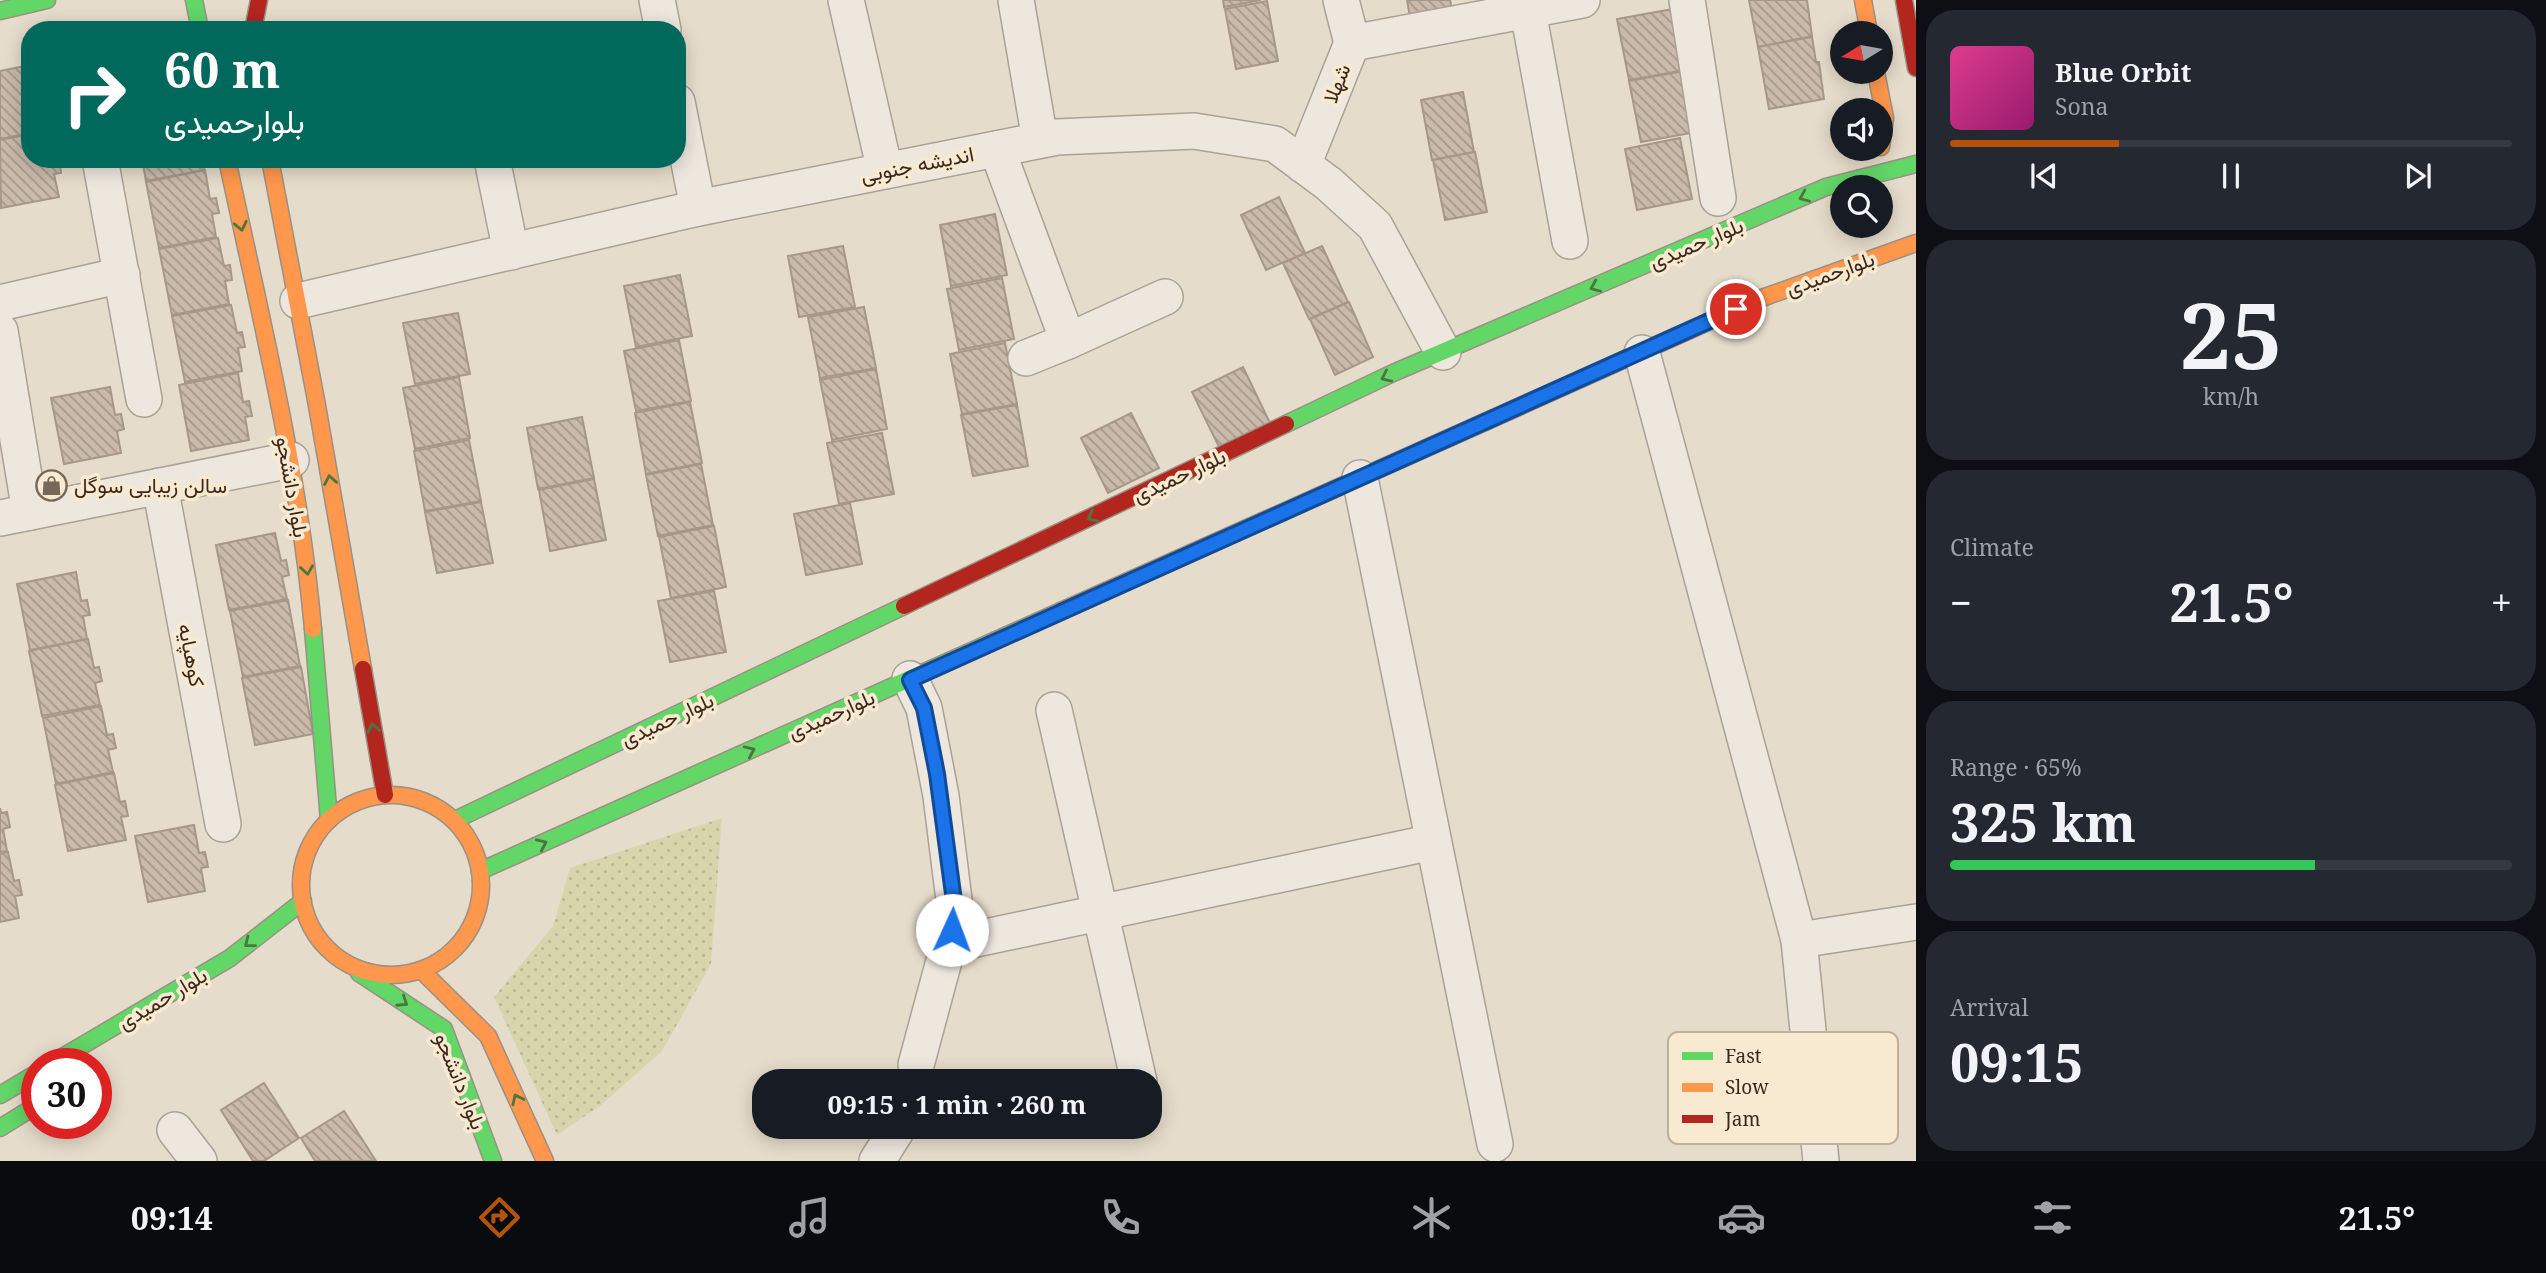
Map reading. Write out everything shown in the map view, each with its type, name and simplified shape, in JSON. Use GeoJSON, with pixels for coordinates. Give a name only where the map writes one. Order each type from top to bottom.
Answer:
{"type":"FeatureCollection","features":[{"type":"Feature","properties":{"kind":"street"},"geometry":{"type":"LineString","coordinates":[[0,11],[47,0]]}},
{"type":"Feature","properties":{"kind":"street"},"geometry":{"type":"LineString","coordinates":[[194,0],[198,21]]}},
{"type":"Feature","properties":{"kind":"street"},"geometry":{"type":"LineString","coordinates":[[255,21],[259,0]]}},
{"type":"Feature","properties":{"kind":"street"},"geometry":{"type":"LineString","coordinates":[[657,0],[661,21]]}},
{"type":"Feature","properties":{"kind":"street"},"geometry":{"type":"LineString","coordinates":[[846,0],[885,171]]}},
{"type":"Feature","properties":{"kind":"street"},"geometry":{"type":"LineString","coordinates":[[1016,0],[1040,140]]}},
{"type":"Feature","properties":{"kind":"street","name":"شهلا"},"geometry":{"type":"LineString","coordinates":[[1303,165],[1352,43],[1341,0]]}},
{"type":"Feature","properties":{"kind":"street"},"geometry":{"type":"LineString","coordinates":[[1352,43],[1527,5],[1582,0]]}},
{"type":"Feature","properties":{"kind":"street"},"geometry":{"type":"LineString","coordinates":[[1687,0],[1718,198]]}},
{"type":"Feature","properties":{"kind":"street"},"geometry":{"type":"LineString","coordinates":[[1863,0],[1867,21]]}},
{"type":"Feature","properties":{"kind":"street"},"geometry":{"type":"LineString","coordinates":[[1904,0],[1916,68]]}},
{"type":"Feature","properties":{"kind":"street"},"geometry":{"type":"LineString","coordinates":[[1527,5],[1570,242]]}},
{"type":"Feature","properties":{"kind":"street","name":"اندیشه جنوبی"},"geometry":{"type":"LineString","coordinates":[[298,301],[698,208],[1057,136],[1194,131],[1275,144],[1329,184],[1375,226],[1443,352]]}},
{"type":"Feature","properties":{"kind":"street"},"geometry":{"type":"LineString","coordinates":[[686,147],[698,208]]}},
{"type":"Feature","properties":{"kind":"street"},"geometry":{"type":"LineString","coordinates":[[997,149],[1068,341]]}},
{"type":"Feature","properties":{"kind":"street"},"geometry":{"type":"LineString","coordinates":[[1878,173],[1879,161]]}},
{"type":"Feature","properties":{"kind":"street","name":"بلوار حمیدی"},"geometry":{"type":"LineString","coordinates":[[455,820],[1381,379],[1826,187],[1916,164]]}},
{"type":"Feature","properties":{"kind":"street"},"geometry":{"type":"LineString","coordinates":[[102,168],[144,399]]}},
{"type":"Feature","properties":{"kind":"street","name":"بلوار دانشجو"},"geometry":{"type":"LineString","coordinates":[[229,168],[291,460],[309,583],[329,820]]}},
{"type":"Feature","properties":{"kind":"street","name":"بلوار دانشجو"},"geometry":{"type":"LineString","coordinates":[[272,168],[298,301],[385,795]]}},
{"type":"Feature","properties":{"kind":"street"},"geometry":{"type":"LineString","coordinates":[[494,168],[511,251]]}},
{"type":"Feature","properties":{"kind":"street","name":"بلوارحمیدی"},"geometry":{"type":"LineString","coordinates":[[480,871],[1759,299],[1916,243]]}},
{"type":"Feature","properties":{"kind":"street"},"geometry":{"type":"LineString","coordinates":[[0,303],[122,275]]}},
{"type":"Feature","properties":{"kind":"street"},"geometry":{"type":"LineString","coordinates":[[1026,358],[1165,297]]}},
{"type":"Feature","properties":{"kind":"street"},"geometry":{"type":"LineString","coordinates":[[0,331],[15,515],[291,460]]}},
{"type":"Feature","properties":{"kind":"street"},"geometry":{"type":"LineString","coordinates":[[1642,353],[1799,940],[1808,1032]]}},
{"type":"Feature","properties":{"kind":"street"},"geometry":{"type":"LineString","coordinates":[[1360,478],[1495,1144]]}},
{"type":"Feature","properties":{"kind":"street","name":"کوهپایه"},"geometry":{"type":"LineString","coordinates":[[160,486],[223,824]]}},
{"type":"Feature","properties":{"kind":"street"},"geometry":{"type":"LineString","coordinates":[[910,680],[924,708],[941,796],[956,916],[916,1065]]}},
{"type":"Feature","properties":{"kind":"street"},"geometry":{"type":"LineString","coordinates":[[1054,710],[1136,1069]]}},
{"type":"Feature","properties":{"kind":"street"},"geometry":{"type":"LineString","coordinates":[[400,794],[430,802],[455,820],[469,838],[478,859],[482,889],[475,919],[459,946],[435,965],[405,975],[375,975],[346,964],[322,944],[307,931],[300,887],[304,857],[318,829],[341,808],[370,796],[385,795],[400,794]]}},
{"type":"Feature","properties":{"kind":"street"},"geometry":{"type":"LineString","coordinates":[[948,945],[1433,842]]}},
{"type":"Feature","properties":{"kind":"street","name":"بلوار حمیدی"},"geometry":{"type":"LineString","coordinates":[[78,1048],[230,958],[303,901]]}},
{"type":"Feature","properties":{"kind":"street"},"geometry":{"type":"LineString","coordinates":[[1799,940],[1916,922]]}},
{"type":"Feature","properties":{"kind":"street","name":"بلوار دانشجو"},"geometry":{"type":"LineString","coordinates":[[346,964],[444,1029],[493,1161]]}},
{"type":"Feature","properties":{"kind":"street","name":"بلوار دانشجو"},"geometry":{"type":"LineString","coordinates":[[421,970],[488,1036],[545,1161]]}},
{"type":"Feature","properties":{"kind":"street"},"geometry":{"type":"LineString","coordinates":[[0,1094],[21,1082]]}},
{"type":"Feature","properties":{"kind":"street"},"geometry":{"type":"LineString","coordinates":[[0,1128],[21,1115]]}},
{"type":"Feature","properties":{"kind":"street"},"geometry":{"type":"LineString","coordinates":[[175,1130],[199,1161]]}},
{"type":"Feature","properties":{"kind":"street"},"geometry":{"type":"LineString","coordinates":[[877,1161],[892,1139]]}},
{"type":"Feature","properties":{"kind":"shaded area"},"geometry":{"type":"Polygon","coordinates":[[[722,818],[711,964],[662,1051],[601,1105],[557,1135],[494,997],[553,926],[570,868],[722,818]]]}},
{"type":"Feature","properties":{"kind":"building"},"geometry":{"type":"Polygon","coordinates":[[[1223,0],[1261,0],[1224,7],[1223,0]]]}},
{"type":"Feature","properties":{"kind":"building"},"geometry":{"type":"Polygon","coordinates":[[[1407,0],[1450,0],[1453,15],[1411,23],[1407,0]]]}},
{"type":"Feature","properties":{"kind":"building"},"geometry":{"type":"Polygon","coordinates":[[[1749,0],[1807,0],[1812,36],[1758,47],[1749,0]]]}},
{"type":"Feature","properties":{"kind":"building"},"geometry":{"type":"Polygon","coordinates":[[[1267,1],[1278,61],[1236,69],[1225,9],[1267,1]]]}},
{"type":"Feature","properties":{"kind":"building"},"geometry":{"type":"Polygon","coordinates":[[[1673,9],[1685,70],[1629,80],[1617,19],[1673,9]]]}},
{"type":"Feature","properties":{"kind":"building"},"geometry":{"type":"Polygon","coordinates":[[[1812,37],[1816,62],[1819,62],[1824,99],[1769,109],[1758,47],[1812,37]]]}},
{"type":"Feature","properties":{"kind":"building"},"geometry":{"type":"Polygon","coordinates":[[[21,67],[21,135],[0,139],[0,71],[21,67]]]}},
{"type":"Feature","properties":{"kind":"building"},"geometry":{"type":"Polygon","coordinates":[[[1684,71],[1696,132],[1641,142],[1629,81],[1684,71]]]}},
{"type":"Feature","properties":{"kind":"building"},"geometry":{"type":"Polygon","coordinates":[[[1463,92],[1474,152],[1432,160],[1421,100],[1463,92]]]}},
{"type":"Feature","properties":{"kind":"building"},"geometry":{"type":"Polygon","coordinates":[[[21,136],[21,168],[60,168],[61,173],[54,174],[59,197],[1,208],[0,140],[21,136]]]}},
{"type":"Feature","properties":{"kind":"building"},"geometry":{"type":"Polygon","coordinates":[[[1680,138],[1692,199],[1637,210],[1625,149],[1680,138]]]}},
{"type":"Feature","properties":{"kind":"building"},"geometry":{"type":"Polygon","coordinates":[[[1475,152],[1487,212],[1445,220],[1433,160],[1475,152]]]}},
{"type":"Feature","properties":{"kind":"building"},"geometry":{"type":"Polygon","coordinates":[[[144,168],[204,168],[204,170],[146,181],[144,168]]]}},
{"type":"Feature","properties":{"kind":"building"},"geometry":{"type":"Polygon","coordinates":[[[205,170],[210,199],[216,198],[219,213],[212,214],[216,237],[159,248],[146,182],[205,170]]]}},
{"type":"Feature","properties":{"kind":"building"},"geometry":{"type":"Polygon","coordinates":[[[1279,197],[1305,253],[1266,270],[1241,215],[1279,197]]]}},
{"type":"Feature","properties":{"kind":"building"},"geometry":{"type":"Polygon","coordinates":[[[995,214],[1007,275],[951,286],[940,225],[995,214]]]}},
{"type":"Feature","properties":{"kind":"building"},"geometry":{"type":"Polygon","coordinates":[[[218,238],[224,266],[230,265],[232,280],[225,281],[229,304],[172,315],[159,249],[218,238]]]}},
{"type":"Feature","properties":{"kind":"building"},"geometry":{"type":"Polygon","coordinates":[[[843,246],[855,307],[799,317],[788,256],[843,246]]]}},
{"type":"Feature","properties":{"kind":"building"},"geometry":{"type":"Polygon","coordinates":[[[1322,246],[1348,302],[1309,319],[1283,263],[1322,246]]]}},
{"type":"Feature","properties":{"kind":"building"},"geometry":{"type":"Polygon","coordinates":[[[680,275],[692,336],[636,347],[624,286],[680,275]]]}},
{"type":"Feature","properties":{"kind":"building"},"geometry":{"type":"Polygon","coordinates":[[[1002,278],[1014,339],[959,350],[947,289],[1002,278]]]}},
{"type":"Feature","properties":{"kind":"building"},"geometry":{"type":"Polygon","coordinates":[[[1349,302],[1373,357],[1335,375],[1310,319],[1349,302]]]}},
{"type":"Feature","properties":{"kind":"building"},"geometry":{"type":"Polygon","coordinates":[[[231,305],[237,333],[242,332],[245,347],[238,348],[242,371],[185,382],[172,316],[231,305]]]}},
{"type":"Feature","properties":{"kind":"building"},"geometry":{"type":"Polygon","coordinates":[[[864,307],[876,368],[820,378],[808,317],[864,307]]]}},
{"type":"Feature","properties":{"kind":"building"},"geometry":{"type":"Polygon","coordinates":[[[458,313],[470,374],[415,384],[403,323],[458,313]]]}},
{"type":"Feature","properties":{"kind":"building"},"geometry":{"type":"Polygon","coordinates":[[[679,340],[691,401],[636,411],[624,351],[679,340]]]}},
{"type":"Feature","properties":{"kind":"building"},"geometry":{"type":"Polygon","coordinates":[[[1005,343],[1017,404],[962,414],[950,354],[1005,343]]]}},
{"type":"Feature","properties":{"kind":"building"},"geometry":{"type":"Polygon","coordinates":[[[1243,367],[1270,423],[1219,447],[1192,392],[1243,367]]]}},
{"type":"Feature","properties":{"kind":"building"},"geometry":{"type":"Polygon","coordinates":[[[876,369],[887,429],[832,440],[820,380],[876,369]]]}},
{"type":"Feature","properties":{"kind":"building"},"geometry":{"type":"Polygon","coordinates":[[[238,373],[243,402],[249,401],[252,416],[245,417],[249,440],[191,451],[179,385],[238,373]]]}},
{"type":"Feature","properties":{"kind":"building"},"geometry":{"type":"Polygon","coordinates":[[[459,377],[470,438],[415,449],[403,388],[459,377]]]}},
{"type":"Feature","properties":{"kind":"building"},"geometry":{"type":"Polygon","coordinates":[[[110,387],[115,415],[121,414],[124,429],[117,431],[121,453],[64,464],[51,398],[110,387]]]}},
{"type":"Feature","properties":{"kind":"building"},"geometry":{"type":"Polygon","coordinates":[[[690,402],[702,463],[646,474],[635,413],[690,402]]]}},
{"type":"Feature","properties":{"kind":"building"},"geometry":{"type":"Polygon","coordinates":[[[1017,405],[1028,466],[973,476],[961,415],[1017,405]]]}},
{"type":"Feature","properties":{"kind":"building"},"geometry":{"type":"Polygon","coordinates":[[[1131,413],[1159,468],[1108,493],[1081,438],[1131,413]]]}},
{"type":"Feature","properties":{"kind":"building"},"geometry":{"type":"Polygon","coordinates":[[[582,417],[594,478],[538,489],[527,428],[582,417]]]}},
{"type":"Feature","properties":{"kind":"building"},"geometry":{"type":"Polygon","coordinates":[[[882,433],[894,494],[839,504],[827,443],[882,433]]]}},
{"type":"Feature","properties":{"kind":"building"},"geometry":{"type":"Polygon","coordinates":[[[469,440],[481,501],[425,511],[414,451],[469,440]]]}},
{"type":"Feature","properties":{"kind":"building"},"geometry":{"type":"Polygon","coordinates":[[[701,464],[713,525],[658,536],[646,475],[701,464]]]}},
{"type":"Feature","properties":{"kind":"building"},"geometry":{"type":"Polygon","coordinates":[[[594,479],[606,540],[550,551],[539,490],[594,479]]]}},
{"type":"Feature","properties":{"kind":"building"},"geometry":{"type":"Polygon","coordinates":[[[481,502],[493,563],[437,573],[425,512],[481,502]]]}},
{"type":"Feature","properties":{"kind":"building"},"geometry":{"type":"Polygon","coordinates":[[[850,503],[862,564],[806,575],[794,514],[850,503]]]}},
{"type":"Feature","properties":{"kind":"building"},"geometry":{"type":"Polygon","coordinates":[[[714,526],[726,587],[671,598],[659,537],[714,526]]]}},
{"type":"Feature","properties":{"kind":"building"},"geometry":{"type":"Polygon","coordinates":[[[275,533],[281,561],[286,560],[289,575],[282,577],[287,599],[229,610],[216,545],[275,533]]]}},
{"type":"Feature","properties":{"kind":"building"},"geometry":{"type":"Polygon","coordinates":[[[76,572],[81,601],[87,600],[90,615],[83,616],[87,639],[30,650],[17,584],[76,572]]]}},
{"type":"Feature","properties":{"kind":"building"},"geometry":{"type":"Polygon","coordinates":[[[714,591],[726,652],[670,662],[658,601],[714,591]]]}},
{"type":"Feature","properties":{"kind":"building"},"geometry":{"type":"Polygon","coordinates":[[[288,600],[300,666],[243,677],[230,611],[288,600]]]}},
{"type":"Feature","properties":{"kind":"building"},"geometry":{"type":"Polygon","coordinates":[[[88,639],[94,668],[99,667],[102,681],[95,683],[100,705],[42,716],[29,651],[88,639]]]}},
{"type":"Feature","properties":{"kind":"building"},"geometry":{"type":"Polygon","coordinates":[[[301,667],[313,734],[255,745],[242,678],[301,667]]]}},
{"type":"Feature","properties":{"kind":"building"},"geometry":{"type":"Polygon","coordinates":[[[101,706],[107,735],[113,734],[116,748],[108,750],[113,772],[56,784],[43,718],[101,706]]]}},
{"type":"Feature","properties":{"kind":"building"},"geometry":{"type":"Polygon","coordinates":[[[114,773],[120,802],[125,801],[128,816],[121,817],[126,840],[68,851],[55,785],[114,773]]]}},
{"type":"Feature","properties":{"kind":"building"},"geometry":{"type":"Polygon","coordinates":[[[0,808],[1,813],[7,812],[10,827],[3,829],[7,851],[0,852],[0,808]]]}},
{"type":"Feature","properties":{"kind":"building"},"geometry":{"type":"Polygon","coordinates":[[[194,825],[199,853],[205,852],[208,867],[201,868],[205,891],[148,902],[135,836],[194,825]]]}},
{"type":"Feature","properties":{"kind":"building"},"geometry":{"type":"Polygon","coordinates":[[[8,852],[14,881],[19,880],[22,895],[15,896],[19,918],[0,922],[0,854],[8,852]]]}},
{"type":"Feature","properties":{"kind":"building"},"geometry":{"type":"Polygon","coordinates":[[[264,1083],[299,1138],[264,1161],[253,1161],[221,1110],[264,1083]]]}},
{"type":"Feature","properties":{"kind":"building"},"geometry":{"type":"Polygon","coordinates":[[[344,1111],[376,1161],[315,1161],[301,1138],[344,1111]]]}},
{"type":"Feature","properties":{"kind":"traffic: fast"},"geometry":{"type":"LineString","coordinates":[[0,11],[47,0]]}},
{"type":"Feature","properties":{"kind":"traffic: fast"},"geometry":{"type":"LineString","coordinates":[[194,0],[198,21]]}},
{"type":"Feature","properties":{"kind":"traffic: fast"},"geometry":{"type":"LineString","coordinates":[[1286,424],[1393,373],[1826,187],[1916,164]]}},
{"type":"Feature","properties":{"kind":"traffic: fast"},"geometry":{"type":"LineString","coordinates":[[455,820],[904,606]]}},
{"type":"Feature","properties":{"kind":"traffic: fast"},"geometry":{"type":"LineString","coordinates":[[480,871],[1061,611]]}},
{"type":"Feature","properties":{"kind":"traffic: fast"},"geometry":{"type":"LineString","coordinates":[[313,629],[329,820]]}},
{"type":"Feature","properties":{"kind":"traffic: fast"},"geometry":{"type":"LineString","coordinates":[[78,1048],[230,958],[303,901]]}},
{"type":"Feature","properties":{"kind":"traffic: fast"},"geometry":{"type":"LineString","coordinates":[[359,973],[444,1029],[493,1161]]}},
{"type":"Feature","properties":{"kind":"traffic: fast"},"geometry":{"type":"LineString","coordinates":[[0,1095],[21,1083]]}},
{"type":"Feature","properties":{"kind":"traffic: fast"},"geometry":{"type":"LineString","coordinates":[[0,1128],[21,1115]]}},
{"type":"Feature","properties":{"kind":"traffic: slow"},"geometry":{"type":"LineString","coordinates":[[1863,0],[1867,21]]}},
{"type":"Feature","properties":{"kind":"traffic: slow"},"geometry":{"type":"LineString","coordinates":[[1878,84],[1881,98]]}},
{"type":"Feature","properties":{"kind":"traffic: slow"},"geometry":{"type":"LineString","coordinates":[[229,168],[288,452],[307,570],[313,629]]}},
{"type":"Feature","properties":{"kind":"traffic: slow"},"geometry":{"type":"LineString","coordinates":[[272,168],[363,669]]}},
{"type":"Feature","properties":{"kind":"traffic: slow"},"geometry":{"type":"LineString","coordinates":[[1487,421],[1759,299],[1916,243]]}},
{"type":"Feature","properties":{"kind":"traffic: slow"},"geometry":{"type":"LineString","coordinates":[[391,795],[409,796],[426,802],[455,821],[474,850],[480,867],[481,885],[480,903],[474,920],[455,949],[426,968],[409,974],[391,975],[373,974],[356,968],[327,949],[308,920],[302,903],[301,885],[302,867],[308,850],[327,821],[356,802],[373,796],[391,795]]}},
{"type":"Feature","properties":{"kind":"traffic: slow"},"geometry":{"type":"LineString","coordinates":[[421,970],[488,1036],[545,1161]]}},
{"type":"Feature","properties":{"kind":"traffic: jam"},"geometry":{"type":"LineString","coordinates":[[255,21],[259,0]]}},
{"type":"Feature","properties":{"kind":"traffic: jam"},"geometry":{"type":"LineString","coordinates":[[1904,0],[1916,68]]}},
{"type":"Feature","properties":{"kind":"traffic: jam"},"geometry":{"type":"LineString","coordinates":[[1061,611],[1487,421]]}},
{"type":"Feature","properties":{"kind":"traffic: jam"},"geometry":{"type":"LineString","coordinates":[[904,606],[1286,424]]}},
{"type":"Feature","properties":{"kind":"traffic: jam"},"geometry":{"type":"LineString","coordinates":[[363,669],[385,795]]}},
{"type":"Feature","properties":{"kind":"place","name":"سالن زیبایی سوگل"},"geometry":{"type":"Point","coordinates":[51,485]}},
{"type":"Feature","properties":{"kind":"route"},"geometry":{"type":"LineString","coordinates":[[952,930],[956,916],[941,796],[924,708],[910,680],[1736,309]]}}]}
